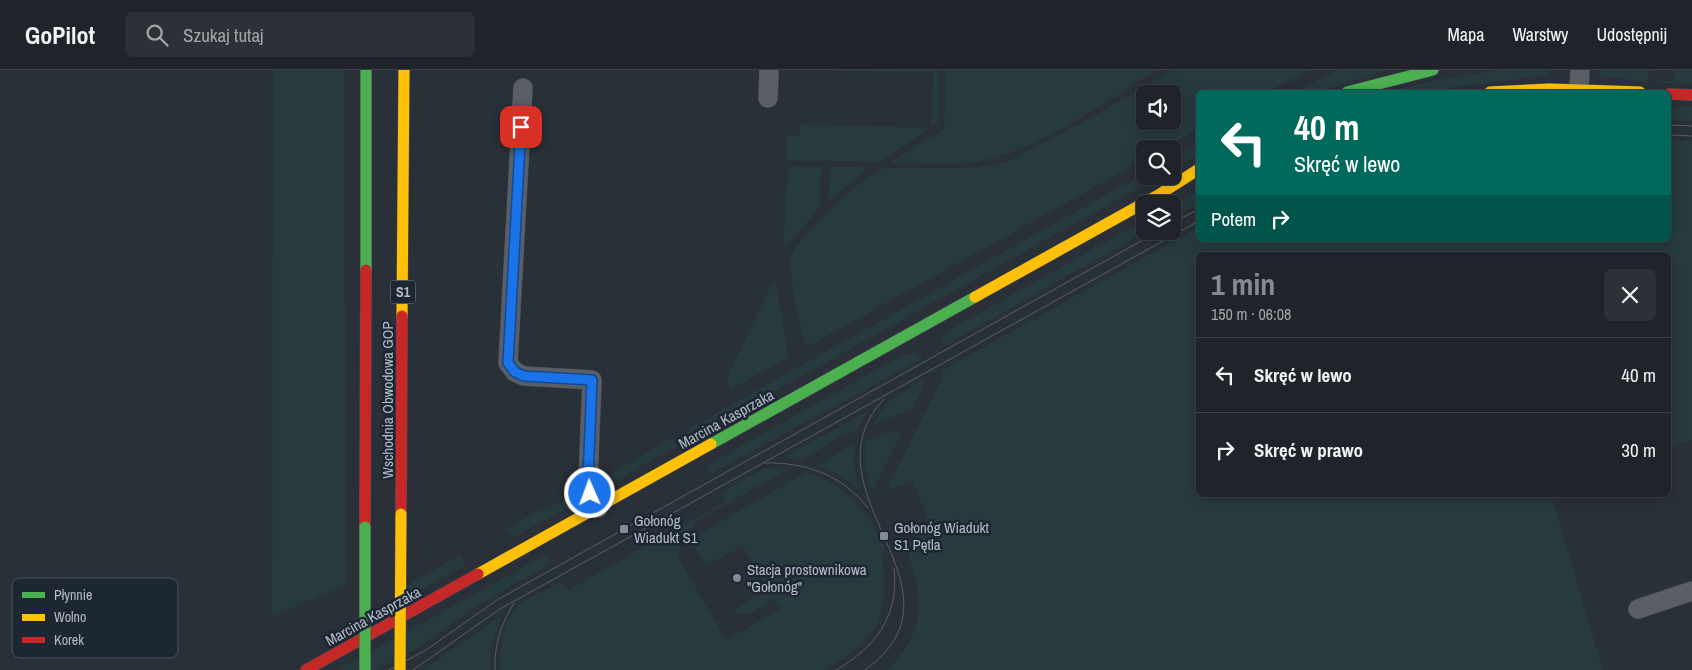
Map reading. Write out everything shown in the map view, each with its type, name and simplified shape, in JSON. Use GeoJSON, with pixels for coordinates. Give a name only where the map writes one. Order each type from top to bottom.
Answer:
{"type":"FeatureCollection","features":[{"type":"Feature","properties":{"kind":"main road","name":"Wschodnia Obwodowa GOP"},"geometry":{"type":"LineString","coordinates":[[365,670],[366,70]]}},
{"type":"Feature","properties":{"kind":"main road","name":"Wschodnia Obwodowa GOP"},"geometry":{"type":"LineString","coordinates":[[400,670],[404,70]]}},
{"type":"Feature","properties":{"kind":"main road"},"geometry":{"type":"LineString","coordinates":[[1354,90],[1433,70]]}},
{"type":"Feature","properties":{"kind":"main road"},"geometry":{"type":"LineString","coordinates":[[1671,94],[1692,95]]}},
{"type":"Feature","properties":{"kind":"main road","name":"Marcina Kasprzaka"},"geometry":{"type":"LineString","coordinates":[[1160,194],[1196,171]]}},
{"type":"Feature","properties":{"kind":"main road","name":"Marcina Kasprzaka"},"geometry":{"type":"LineString","coordinates":[[306,670],[1160,194],[1196,176]]}},
{"type":"Feature","properties":{"kind":"street"},"geometry":{"type":"LineString","coordinates":[[768,98],[769,70]]}},
{"type":"Feature","properties":{"kind":"street"},"geometry":{"type":"LineString","coordinates":[[1579,90],[1580,70]]}},
{"type":"Feature","properties":{"kind":"street"},"geometry":{"type":"LineString","coordinates":[[523,88],[508,363],[515,372],[524,376],[592,380],[588,480],[590,493],[598,508]]}},
{"type":"Feature","properties":{"kind":"street"},"geometry":{"type":"LineString","coordinates":[[1638,609],[1692,591]]}},
{"type":"Feature","properties":{"kind":"green space"},"geometry":{"type":"Polygon","coordinates":[[[273,70],[344,70],[346,585],[272,616],[273,70]]]}},
{"type":"Feature","properties":{"kind":"green space"},"geometry":{"type":"Polygon","coordinates":[[[820,70],[938,70],[938,123],[931,128],[933,73],[820,70]]]}},
{"type":"Feature","properties":{"kind":"green space"},"geometry":{"type":"Polygon","coordinates":[[[946,70],[1157,70],[1069,125],[1021,148],[997,157],[953,164],[889,163],[944,129],[946,70]]]}},
{"type":"Feature","properties":{"kind":"green space"},"geometry":{"type":"Polygon","coordinates":[[[1173,70],[1311,70],[1270,90],[1196,90],[1196,130],[1178,140],[1136,140],[1136,164],[807,347],[793,290],[791,259],[795,249],[817,223],[846,195],[884,168],[978,168],[1011,160],[1136,92],[1136,130],[1181,130],[1181,85],[1147,85],[1173,70]]]}},
{"type":"Feature","properties":{"kind":"green space"},"geometry":{"type":"Polygon","coordinates":[[[1339,70],[1385,70],[1328,90],[1299,90],[1339,70]]]}},
{"type":"Feature","properties":{"kind":"green space"},"geometry":{"type":"Polygon","coordinates":[[[1499,70],[1548,70],[1549,75],[1438,90],[1394,90],[1438,80],[1499,70]]]}},
{"type":"Feature","properties":{"kind":"green space"},"geometry":{"type":"Polygon","coordinates":[[[1602,70],[1662,70],[1649,71],[1648,82],[1601,77],[1599,73],[1602,70]]]}},
{"type":"Feature","properties":{"kind":"green space"},"geometry":{"type":"Polygon","coordinates":[[[1675,70],[1692,70],[1692,84],[1661,83],[1661,81],[1674,81],[1675,70]]]}},
{"type":"Feature","properties":{"kind":"green space"},"geometry":{"type":"Polygon","coordinates":[[[1692,106],[1692,121],[1671,120],[1671,108],[1692,106]]]}},
{"type":"Feature","properties":{"kind":"green space"},"geometry":{"type":"Polygon","coordinates":[[[800,124],[931,128],[880,162],[787,160],[787,136],[800,136],[800,124]]]}},
{"type":"Feature","properties":{"kind":"green space"},"geometry":{"type":"Polygon","coordinates":[[[1671,140],[1692,141],[1692,440],[1671,447],[1671,252],[1196,252],[1196,497],[1552,497],[1603,670],[887,670],[901,655],[910,640],[916,625],[918,610],[915,578],[904,542],[932,531],[913,481],[890,490],[889,484],[943,377],[943,370],[1176,240],[1181,240],[1181,237],[1196,229],[1196,242],[1671,242],[1671,140]]]}},
{"type":"Feature","properties":{"kind":"green space"},"geometry":{"type":"Polygon","coordinates":[[[1196,145],[1196,156],[1181,164],[1181,153],[1196,145]]]}},
{"type":"Feature","properties":{"kind":"green space"},"geometry":{"type":"Polygon","coordinates":[[[788,167],[821,167],[820,207],[783,250],[788,167]]]}},
{"type":"Feature","properties":{"kind":"green space"},"geometry":{"type":"Polygon","coordinates":[[[831,167],[869,167],[828,202],[831,167]]]}},
{"type":"Feature","properties":{"kind":"green space"},"geometry":{"type":"Polygon","coordinates":[[[1136,178],[1136,185],[1144,185],[691,438],[686,430],[1136,178]]]}},
{"type":"Feature","properties":{"kind":"green space"},"geometry":{"type":"Polygon","coordinates":[[[1196,192],[1196,205],[1181,213],[1181,200],[1196,192]]]}},
{"type":"Feature","properties":{"kind":"green space"},"geometry":{"type":"Polygon","coordinates":[[[1136,225],[1136,237],[942,347],[943,338],[947,331],[1136,225]]]}},
{"type":"Feature","properties":{"kind":"green space"},"geometry":{"type":"Polygon","coordinates":[[[775,278],[789,357],[730,390],[727,379],[729,373],[775,278]]]}},
{"type":"Feature","properties":{"kind":"green space"},"geometry":{"type":"Polygon","coordinates":[[[904,354],[914,354],[923,358],[710,474],[706,466],[904,354]]]}},
{"type":"Feature","properties":{"kind":"green space"},"geometry":{"type":"Polygon","coordinates":[[[925,377],[924,385],[912,410],[872,425],[888,403],[925,377]]]}},
{"type":"Feature","properties":{"kind":"green space"},"geometry":{"type":"Polygon","coordinates":[[[868,411],[858,429],[836,439],[802,460],[784,457],[868,411]]]}},
{"type":"Feature","properties":{"kind":"green space"},"geometry":{"type":"Polygon","coordinates":[[[899,430],[901,433],[872,493],[865,468],[866,440],[899,430]]]}},
{"type":"Feature","properties":{"kind":"green space"},"geometry":{"type":"Polygon","coordinates":[[[672,437],[677,446],[608,485],[599,482],[672,437]]]}},
{"type":"Feature","properties":{"kind":"green space"},"geometry":{"type":"Polygon","coordinates":[[[854,444],[853,466],[859,490],[840,475],[818,465],[854,444]]]}},
{"type":"Feature","properties":{"kind":"green space"},"geometry":{"type":"Polygon","coordinates":[[[765,468],[789,469],[695,522],[680,545],[679,559],[726,640],[781,609],[775,599],[747,615],[737,613],[735,609],[768,590],[742,546],[706,566],[698,553],[696,545],[698,540],[706,530],[807,472],[834,484],[856,502],[865,513],[880,538],[885,552],[882,553],[884,594],[881,610],[877,624],[858,648],[824,670],[500,670],[506,625],[521,604],[562,581],[568,590],[725,502],[720,493],[765,468]]]}},
{"type":"Feature","properties":{"kind":"green space"},"geometry":{"type":"Polygon","coordinates":[[[577,495],[567,508],[513,538],[507,528],[537,512],[577,495]]]}},
{"type":"Feature","properties":{"kind":"green space"},"geometry":{"type":"Polygon","coordinates":[[[547,554],[552,563],[473,608],[417,649],[376,670],[337,670],[547,554]]]}},
{"type":"Feature","properties":{"kind":"green space"},"geometry":{"type":"Polygon","coordinates":[[[460,555],[466,565],[411,595],[406,586],[460,555]]]}},
{"type":"Feature","properties":{"kind":"green space"},"geometry":{"type":"Polygon","coordinates":[[[501,616],[491,647],[490,670],[423,670],[501,616]]]}},
{"type":"Feature","properties":{"kind":"tram line"},"geometry":{"type":"LineString","coordinates":[[1671,125],[1692,126]]}},
{"type":"Feature","properties":{"kind":"tram line"},"geometry":{"type":"LineString","coordinates":[[1671,135],[1692,136]]}},
{"type":"Feature","properties":{"kind":"tram line"},"geometry":{"type":"LineString","coordinates":[[1181,218],[1196,211]]}},
{"type":"Feature","properties":{"kind":"tram line"},"geometry":{"type":"LineString","coordinates":[[413,670],[500,609],[1196,223]]}},
{"type":"Feature","properties":{"kind":"tram line"},"geometry":{"type":"LineString","coordinates":[[389,670],[426,650],[497,600],[1143,240]]}},
{"type":"Feature","properties":{"kind":"tram line"},"geometry":{"type":"LineString","coordinates":[[865,670],[895,639],[904,606],[898,573],[870,504],[861,469],[863,434],[884,399]]}},
{"type":"Feature","properties":{"kind":"tram line"},"geometry":{"type":"LineString","coordinates":[[765,463],[795,465],[822,473],[847,487],[868,508]]}},
{"type":"Feature","properties":{"kind":"tram line"},"geometry":{"type":"LineString","coordinates":[[836,670],[862,651],[882,628],[889,615],[893,601],[895,585],[894,568]]}},
{"type":"Feature","properties":{"kind":"tram line"},"geometry":{"type":"LineString","coordinates":[[495,670],[499,635],[514,603]]}},
{"type":"Feature","properties":{"kind":"traffic: fast"},"geometry":{"type":"LineString","coordinates":[[366,70],[366,270]]}},
{"type":"Feature","properties":{"kind":"traffic: fast"},"geometry":{"type":"LineString","coordinates":[[1355,90],[1433,70]]}},
{"type":"Feature","properties":{"kind":"traffic: fast"},"geometry":{"type":"LineString","coordinates":[[711,444],[975,297]]}},
{"type":"Feature","properties":{"kind":"traffic: fast"},"geometry":{"type":"LineString","coordinates":[[365,527],[365,670]]}},
{"type":"Feature","properties":{"kind":"traffic: slow"},"geometry":{"type":"LineString","coordinates":[[402,316],[404,70]]}},
{"type":"Feature","properties":{"kind":"traffic: slow"},"geometry":{"type":"LineString","coordinates":[[1529,90],[1579,90]]}},
{"type":"Feature","properties":{"kind":"traffic: slow"},"geometry":{"type":"LineString","coordinates":[[975,297],[1160,194],[1196,171]]}},
{"type":"Feature","properties":{"kind":"traffic: slow"},"geometry":{"type":"LineString","coordinates":[[478,574],[711,444]]}},
{"type":"Feature","properties":{"kind":"traffic: slow"},"geometry":{"type":"LineString","coordinates":[[400,670],[401,514]]}},
{"type":"Feature","properties":{"kind":"traffic: jam"},"geometry":{"type":"LineString","coordinates":[[1671,94],[1692,95]]}},
{"type":"Feature","properties":{"kind":"traffic: jam"},"geometry":{"type":"LineString","coordinates":[[365,527],[366,270]]}},
{"type":"Feature","properties":{"kind":"traffic: jam"},"geometry":{"type":"LineString","coordinates":[[401,514],[402,316]]}},
{"type":"Feature","properties":{"kind":"traffic: jam"},"geometry":{"type":"LineString","coordinates":[[306,670],[478,574]]}},
{"type":"Feature","properties":{"kind":"place","name":"Gołonóg Wiadukt S1"},"geometry":{"type":"Point","coordinates":[624,529]}},
{"type":"Feature","properties":{"kind":"place","name":"Gołonóg Wiadukt S1 Pętla"},"geometry":{"type":"Point","coordinates":[884,536]}},
{"type":"Feature","properties":{"kind":"place","name":"Stacja prostownikowa \"Gołonóg\""},"geometry":{"type":"Point","coordinates":[737,578]}},
{"type":"Feature","properties":{"kind":"route"},"geometry":{"type":"LineString","coordinates":[[521,127],[508,363],[515,372],[524,376],[592,380],[588,480],[590,493]]}}]}
